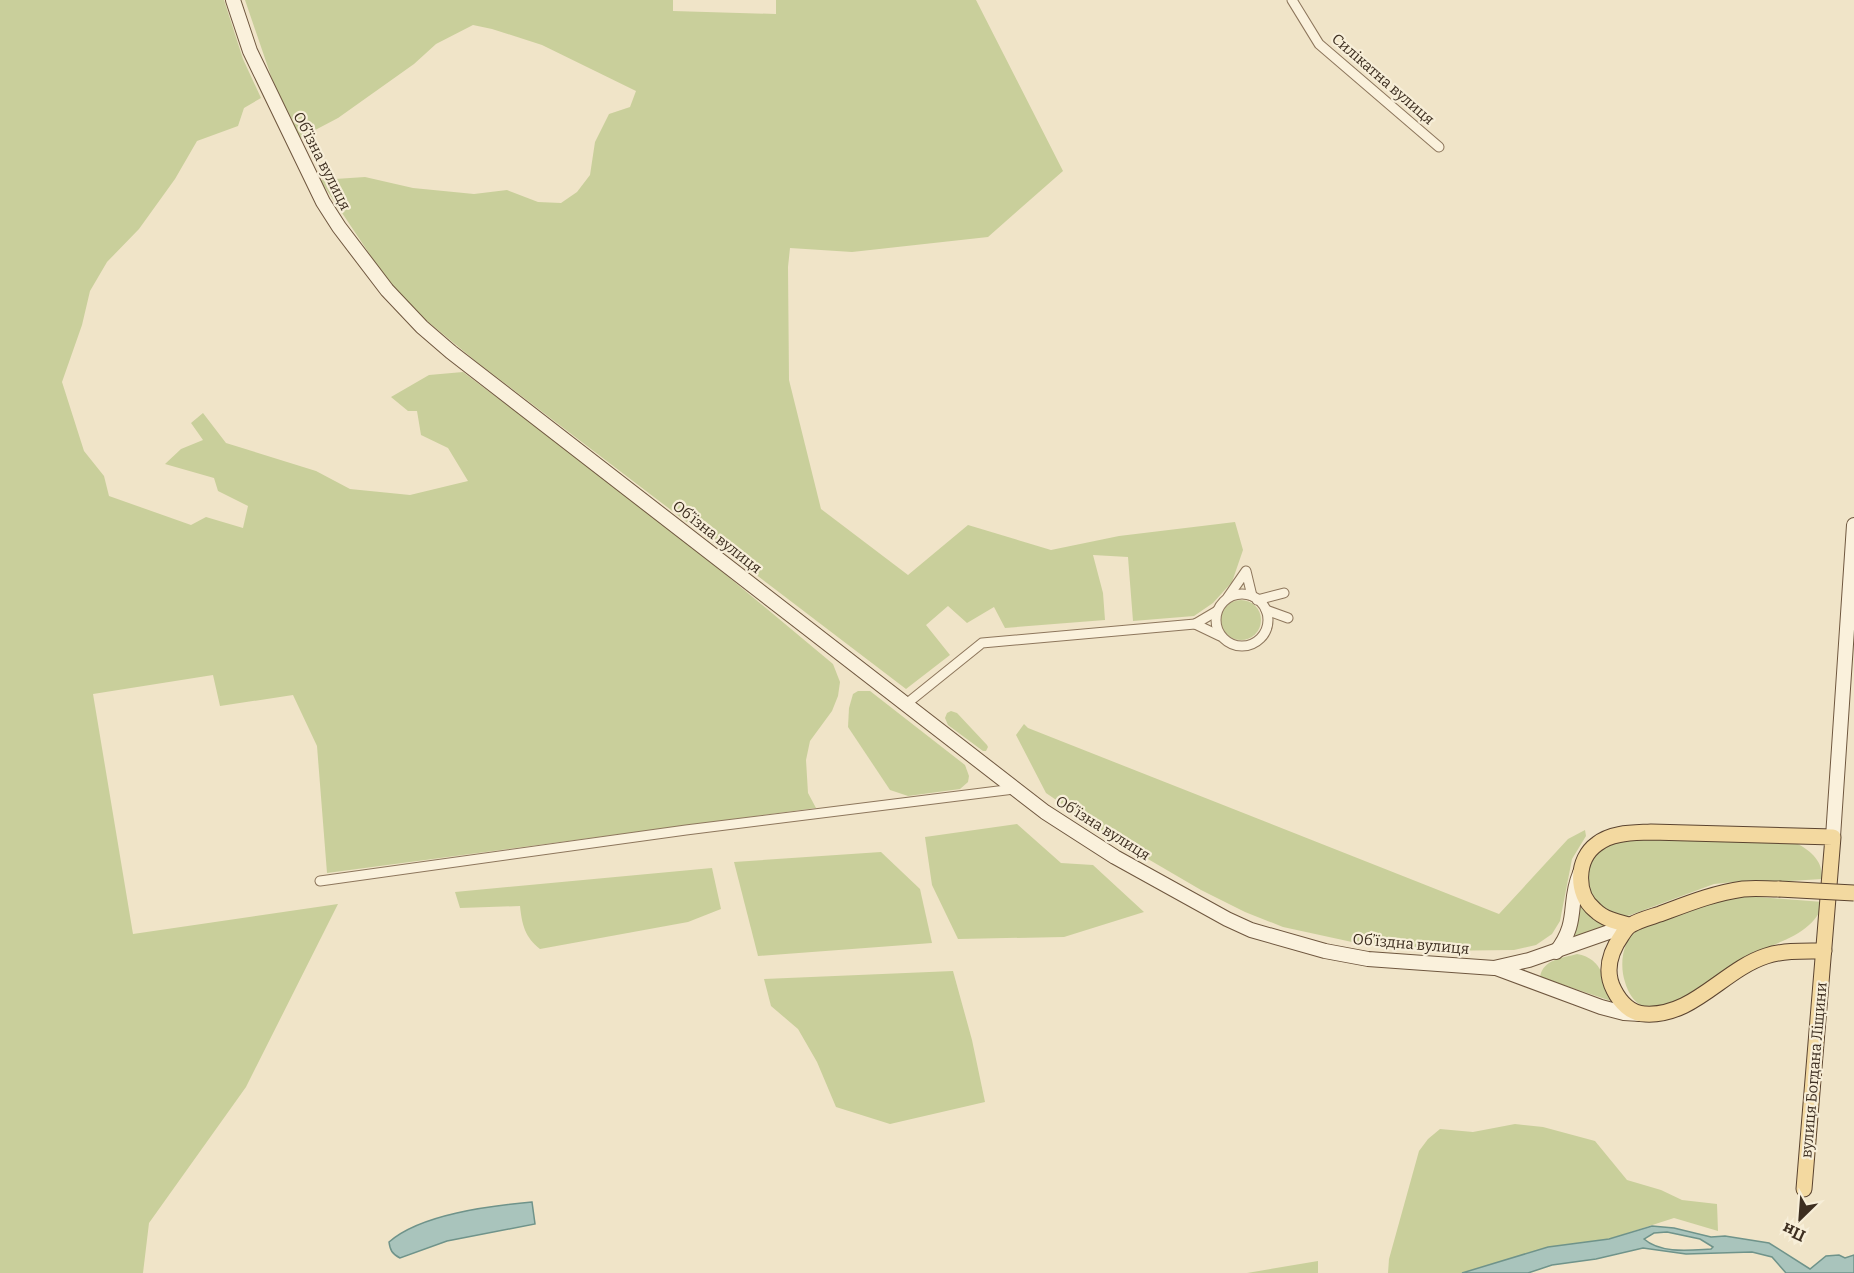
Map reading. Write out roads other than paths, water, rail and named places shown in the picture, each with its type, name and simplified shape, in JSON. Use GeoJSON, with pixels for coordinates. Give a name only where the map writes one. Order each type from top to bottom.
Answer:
{"type":"FeatureCollection","features":[{"type":"Feature","properties":{"kind":"main road","name":"Об’їзна вулиця"},"geometry":{"type":"LineString","coordinates":[[233,0],[250,51],[323,202],[387,290],[422,327],[451,352],[1044,812],[1115,857],[1227,920],[1277,939],[1325,951]]}},
{"type":"Feature","properties":{"kind":"main road"},"geometry":{"type":"LineString","coordinates":[[1556,952],[1565,941],[1572,923],[1574,892],[1580,871],[1589,851],[1597,843],[1621,834],[1651,832],[1833,837],[1854,525]]}},
{"type":"Feature","properties":{"kind":"main road","name":"вулиця Богдана Ліщини"},"geometry":{"type":"LineString","coordinates":[[1804,1189],[1833,837]]}},
{"type":"Feature","properties":{"kind":"main road"},"geometry":{"type":"LineString","coordinates":[[1580,871],[1584,895],[1594,910],[1629,926]]}},
{"type":"Feature","properties":{"kind":"main road"},"geometry":{"type":"LineString","coordinates":[[1494,968],[1556,952],[1710,896],[1744,889],[1854,893]]}},
{"type":"Feature","properties":{"kind":"main road"},"geometry":{"type":"LineString","coordinates":[[1629,926],[1616,943],[1608,972],[1620,1000],[1629,1009],[1642,1014]]}},
{"type":"Feature","properties":{"kind":"main road","name":"Об’їздна вулиця"},"geometry":{"type":"LineString","coordinates":[[1325,951],[1368,959],[1494,968]]}},
{"type":"Feature","properties":{"kind":"main road"},"geometry":{"type":"LineString","coordinates":[[1494,968],[1601,1007],[1624,1013],[1663,1013],[1681,1007],[1765,956],[1793,951],[1824,951]]}},
{"type":"Feature","properties":{"kind":"street","name":"Силікатна вулиця"},"geometry":{"type":"LineString","coordinates":[[1292,0],[1319,44],[1439,147]]}},
{"type":"Feature","properties":{"kind":"street"},"geometry":{"type":"LineString","coordinates":[[905,705],[982,643],[1195,624],[1217,611],[1246,571],[1268,624]]}},
{"type":"Feature","properties":{"kind":"street"},"geometry":{"type":"LineString","coordinates":[[1195,624],[1220,636],[1232,645],[1247,646],[1260,640],[1268,624],[1288,618],[1239,594],[1228,597]]}},
{"type":"Feature","properties":{"kind":"street"},"geometry":{"type":"LineString","coordinates":[[1217,611],[1215,622],[1220,636]]}},
{"type":"Feature","properties":{"kind":"street"},"geometry":{"type":"LineString","coordinates":[[320,881],[686,830],[1014,789]]}},
{"type":"Feature","properties":{"kind":"water"},"geometry":{"type":"Polygon","coordinates":[[[532,1202],[535,1224],[447,1241],[400,1258],[393,1253],[390,1247],[389,1242],[403,1232],[437,1218],[477,1209],[532,1202]]]}},
{"type":"Feature","properties":{"kind":"water"},"geometry":{"type":"Polygon","coordinates":[[[1652,1226],[1674,1228],[1711,1237],[1725,1236],[1769,1243],[1810,1269],[1826,1256],[1839,1255],[1845,1258],[1854,1255],[1854,1273],[1786,1273],[1772,1257],[1752,1252],[1686,1254],[1643,1248],[1596,1259],[1552,1265],[1528,1273],[1462,1273],[1548,1247],[1609,1239],[1652,1226]],[[1667,1232],[1654,1233],[1644,1239],[1667,1249],[1694,1250],[1713,1247],[1700,1239],[1667,1232]]]}}]}
